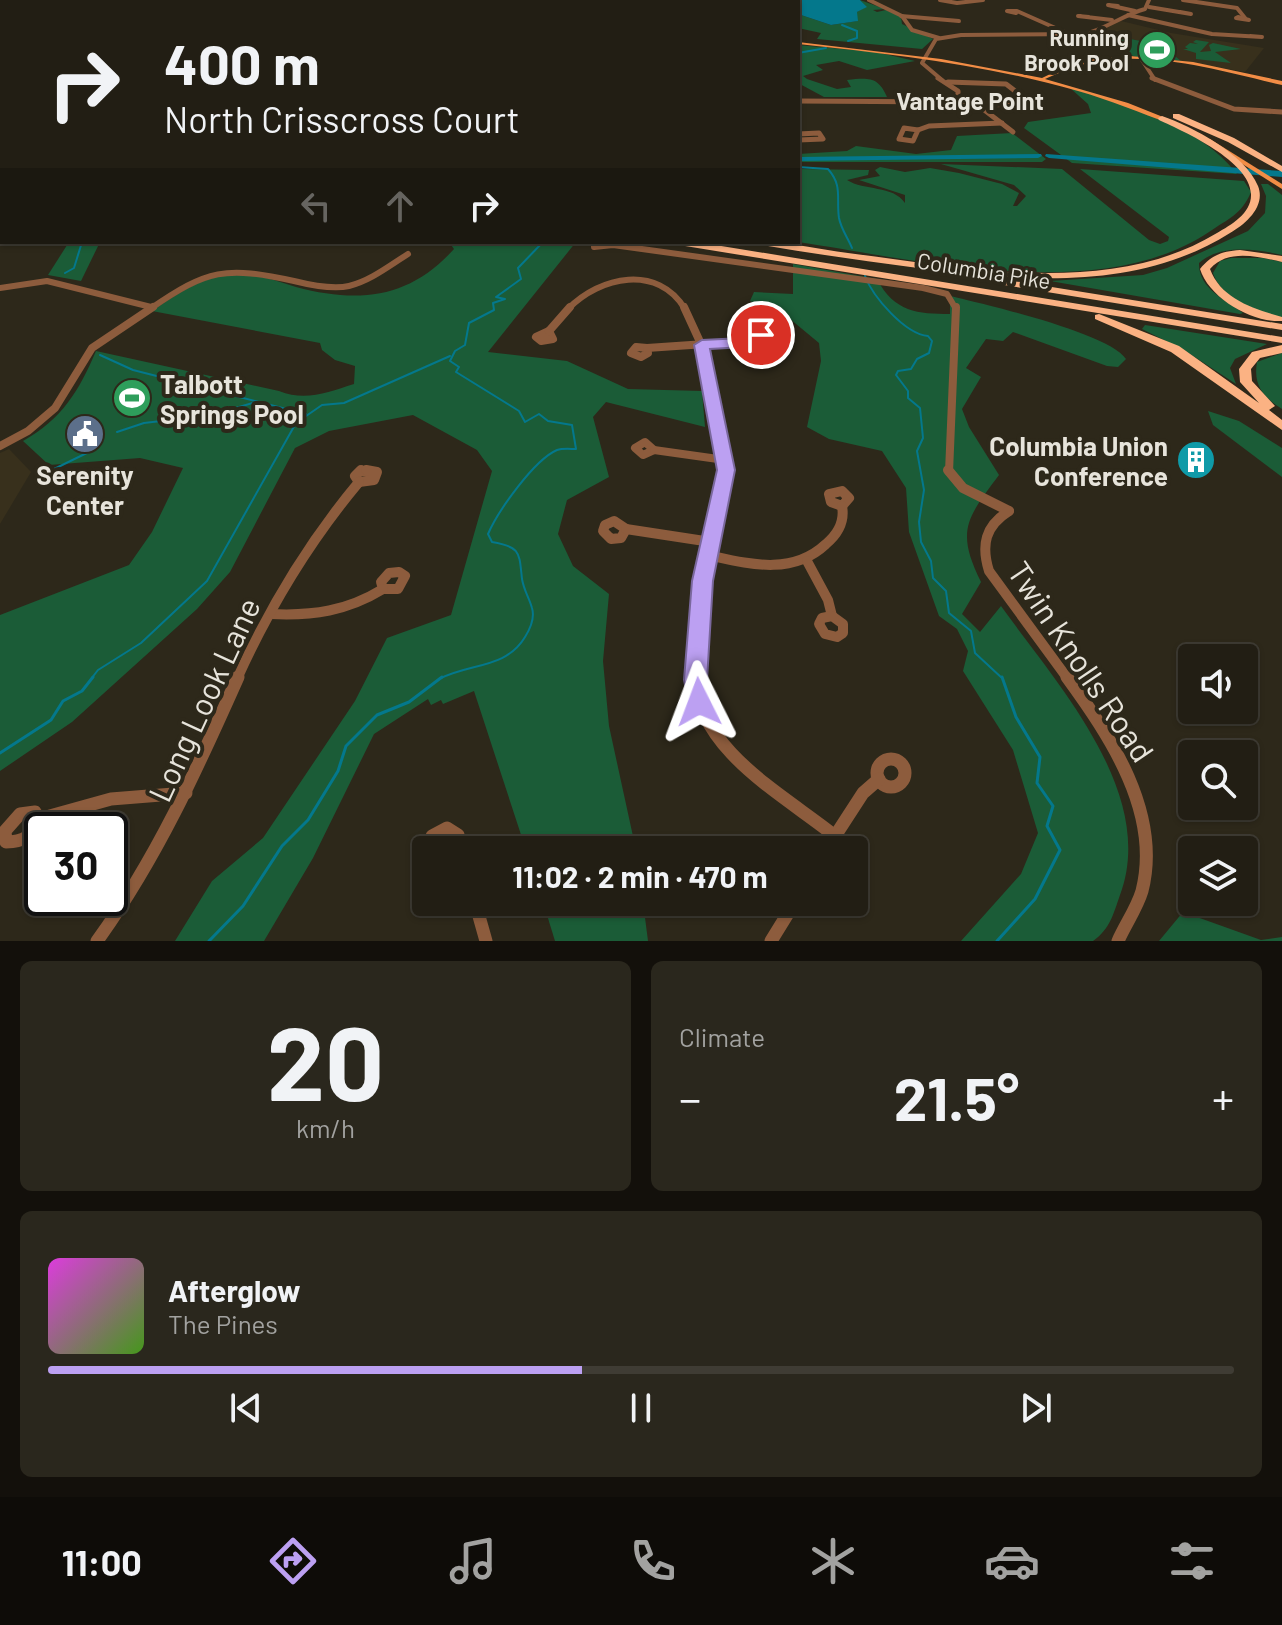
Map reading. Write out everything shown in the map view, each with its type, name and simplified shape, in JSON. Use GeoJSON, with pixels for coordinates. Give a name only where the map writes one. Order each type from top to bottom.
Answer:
{"type":"FeatureCollection","features":[{"type":"Feature","properties":{"kind":"highway"},"geometry":{"type":"LineString","coordinates":[[1176,116],[1223,136],[1279,169]]}},
{"type":"Feature","properties":{"kind":"highway"},"geometry":{"type":"LineString","coordinates":[[839,255],[1015,274],[1082,274],[1136,268],[1180,255],[1240,223],[1253,211],[1257,199],[1251,171],[1162,118]]}},
{"type":"Feature","properties":{"kind":"highway","name":"Columbia Pike"},"geometry":{"type":"LineString","coordinates":[[692,244],[1282,340]]}},
{"type":"Feature","properties":{"kind":"highway","name":"Columbia Pike"},"geometry":{"type":"LineString","coordinates":[[774,244],[1282,327]]}},
{"type":"Feature","properties":{"kind":"highway"},"geometry":{"type":"LineString","coordinates":[[1282,259],[1228,255],[1212,260],[1205,269],[1209,282],[1223,295],[1251,310],[1282,320]]}},
{"type":"Feature","properties":{"kind":"highway"},"geometry":{"type":"LineString","coordinates":[[950,284],[1094,315],[1137,330],[1200,365],[1282,426]]}},
{"type":"Feature","properties":{"kind":"highway"},"geometry":{"type":"LineString","coordinates":[[1282,349],[1256,355],[1246,363],[1244,376],[1260,399],[1282,415]]}},
{"type":"Feature","properties":{"kind":"main road"},"geometry":{"type":"LineString","coordinates":[[800,40],[925,54],[1047,77],[1176,116],[1279,169]]}},
{"type":"Feature","properties":{"kind":"main road"},"geometry":{"type":"LineString","coordinates":[[1047,77],[1079,63],[1142,60],[1282,83]]}},
{"type":"Feature","properties":{"kind":"main road"},"geometry":{"type":"LineString","coordinates":[[1047,77],[1180,126],[1282,187]]}},
{"type":"Feature","properties":{"kind":"street"},"geometry":{"type":"LineString","coordinates":[[869,0],[901,16],[910,29],[939,38],[1072,35],[1097,31],[1112,20],[1149,7],[1180,12]]}},
{"type":"Feature","properties":{"kind":"street"},"geometry":{"type":"LineString","coordinates":[[940,0],[983,0]]}},
{"type":"Feature","properties":{"kind":"street"},"geometry":{"type":"LineString","coordinates":[[1149,0],[1149,7]]}},
{"type":"Feature","properties":{"kind":"street"},"geometry":{"type":"LineString","coordinates":[[1183,0],[1237,8],[1245,18]]}},
{"type":"Feature","properties":{"kind":"street"},"geometry":{"type":"LineString","coordinates":[[1118,6],[1138,11]]}},
{"type":"Feature","properties":{"kind":"street"},"geometry":{"type":"LineString","coordinates":[[901,16],[922,13],[965,21]]}},
{"type":"Feature","properties":{"kind":"street"},"geometry":{"type":"LineString","coordinates":[[1016,13],[1072,35]]}},
{"type":"Feature","properties":{"kind":"street"},"geometry":{"type":"LineString","coordinates":[[1125,14],[1198,31],[1250,36]]}},
{"type":"Feature","properties":{"kind":"street"},"geometry":{"type":"LineString","coordinates":[[1089,17],[1112,20]]}},
{"type":"Feature","properties":{"kind":"street"},"geometry":{"type":"LineString","coordinates":[[929,36],[1050,36]]}},
{"type":"Feature","properties":{"kind":"street"},"geometry":{"type":"LineString","coordinates":[[939,38],[925,54],[922,63],[926,70],[948,82],[959,93],[956,99]]}},
{"type":"Feature","properties":{"kind":"street"},"geometry":{"type":"LineString","coordinates":[[1142,60],[1152,79],[1234,109],[1282,112]]}},
{"type":"Feature","properties":{"kind":"street"},"geometry":{"type":"LineString","coordinates":[[948,82],[1006,84],[1032,104],[974,105]]}},
{"type":"Feature","properties":{"kind":"street"},"geometry":{"type":"LineString","coordinates":[[800,101],[867,99],[932,104],[956,99],[974,105],[1013,132]]}},
{"type":"Feature","properties":{"kind":"street"},"geometry":{"type":"LineString","coordinates":[[918,130],[929,126],[1002,123]]}},
{"type":"Feature","properties":{"kind":"street","name":"Twin Knolls Road"},"geometry":{"type":"LineString","coordinates":[[594,247],[613,245],[923,288],[947,294],[956,301],[948,470],[963,488],[1009,511],[993,522],[984,538],[983,548],[989,571],[1103,728],[1140,804],[1145,841],[1143,883],[1139,902],[1118,941]]}},
{"type":"Feature","properties":{"kind":"street"},"geometry":{"type":"LineString","coordinates":[[0,446],[50,414],[92,348],[185,285],[231,271],[262,271],[326,287],[353,286],[408,254]]}},
{"type":"Feature","properties":{"kind":"street"},"geometry":{"type":"LineString","coordinates":[[549,331],[584,292],[605,284],[637,279],[659,284],[670,291],[691,316],[702,345],[725,460],[725,487],[702,581],[696,680],[703,715],[729,748],[835,836],[863,793],[879,779]]}},
{"type":"Feature","properties":{"kind":"street"},"geometry":{"type":"LineString","coordinates":[[0,288],[47,281],[151,307]]}},
{"type":"Feature","properties":{"kind":"street"},"geometry":{"type":"LineString","coordinates":[[647,348],[750,341]]}},
{"type":"Feature","properties":{"kind":"street"},"geometry":{"type":"LineString","coordinates":[[654,450],[725,460]]}},
{"type":"Feature","properties":{"kind":"street","name":"Long Look Lane"},"geometry":{"type":"LineString","coordinates":[[97,941],[144,877],[186,793],[219,714],[322,523],[359,482]]}},
{"type":"Feature","properties":{"kind":"street"},"geometry":{"type":"LineString","coordinates":[[708,555],[765,566],[787,567],[807,561],[841,526],[842,506]]}},
{"type":"Feature","properties":{"kind":"street"},"geometry":{"type":"LineString","coordinates":[[626,529],[645,529],[711,542]]}},
{"type":"Feature","properties":{"kind":"street"},"geometry":{"type":"LineString","coordinates":[[807,561],[828,600],[832,616]]}},
{"type":"Feature","properties":{"kind":"street"},"geometry":{"type":"LineString","coordinates":[[271,614],[304,617],[331,613],[361,603],[383,589]]}},
{"type":"Feature","properties":{"kind":"street"},"geometry":{"type":"LineString","coordinates":[[61,812],[106,798],[186,793]]}},
{"type":"Feature","properties":{"kind":"street"},"geometry":{"type":"LineString","coordinates":[[432,836],[447,828],[458,836]]}},
{"type":"Feature","properties":{"kind":"street"},"geometry":{"type":"LineString","coordinates":[[479,916],[486,941]]}},
{"type":"Feature","properties":{"kind":"street"},"geometry":{"type":"LineString","coordinates":[[771,941],[786,916]]}},
{"type":"Feature","properties":{"kind":"shaded area"},"geometry":{"type":"Polygon","coordinates":[[[1117,20],[1171,33],[1264,48],[1245,72],[1181,61],[1162,45],[1099,33],[1117,20]]]}},
{"type":"Feature","properties":{"kind":"shaded area"},"geometry":{"type":"Polygon","coordinates":[[[9,449],[31,472],[0,524],[0,453],[9,449]]]}},
{"type":"Feature","properties":{"kind":"green space"},"geometry":{"type":"Polygon","coordinates":[[[860,0],[885,9],[873,10],[877,12],[886,10],[901,17],[902,24],[933,39],[922,49],[817,39],[821,33],[800,28],[800,15],[831,25],[857,21],[857,12],[866,7],[860,0]]]}},
{"type":"Feature","properties":{"kind":"green space"},"geometry":{"type":"Polygon","coordinates":[[[1099,33],[1162,45],[1181,61],[1136,57],[1082,37],[1099,33]]]}},
{"type":"Feature","properties":{"kind":"green space"},"geometry":{"type":"Polygon","coordinates":[[[1193,42],[1209,42],[1200,52],[1211,51],[1209,45],[1213,43],[1241,49],[1215,52],[1231,63],[1196,59],[1196,53],[1183,49],[1188,49],[1185,47],[1190,43],[1198,44],[1193,42]]]}},
{"type":"Feature","properties":{"kind":"green space"},"geometry":{"type":"Polygon","coordinates":[[[800,45],[876,52],[915,61],[867,70],[839,61],[816,65],[823,70],[803,76],[837,89],[851,87],[847,80],[872,80],[880,85],[887,97],[824,97],[800,84],[800,45]]]}},
{"type":"Feature","properties":{"kind":"green space"},"geometry":{"type":"Polygon","coordinates":[[[1069,87],[1137,110],[1182,130],[1203,142],[1237,174],[1072,163],[1024,128],[1028,122],[1091,113],[1088,104],[1069,87]]]}},
{"type":"Feature","properties":{"kind":"green space"},"geometry":{"type":"Polygon","coordinates":[[[1012,133],[1046,159],[1042,162],[800,162],[800,154],[847,151],[856,146],[916,154],[951,150],[957,136],[1012,133]]]}},
{"type":"Feature","properties":{"kind":"green space"},"geometry":{"type":"Polygon","coordinates":[[[941,164],[1062,169],[1149,240],[1160,244],[1168,241],[1169,237],[1080,169],[1244,181],[1251,192],[1239,211],[1209,232],[1165,254],[1116,267],[1063,272],[1008,271],[953,266],[800,242],[800,169],[869,170],[868,175],[847,180],[893,193],[905,203],[905,195],[859,180],[880,176],[875,170],[880,167],[905,172],[930,168],[1002,184],[1019,193],[1013,206],[1017,206],[1026,196],[1014,185],[941,164]]]}},
{"type":"Feature","properties":{"kind":"green space"},"geometry":{"type":"Polygon","coordinates":[[[1261,184],[1268,184],[1282,195],[1282,255],[1250,250],[1228,251],[1199,263],[1203,280],[1208,286],[1243,313],[1050,281],[1143,275],[1167,268],[1248,231],[1265,213],[1266,196],[1261,184]]]}},
{"type":"Feature","properties":{"kind":"green space"},"geometry":{"type":"Polygon","coordinates":[[[68,244],[99,244],[81,281],[48,275],[68,244]]]}},
{"type":"Feature","properties":{"kind":"green space"},"geometry":{"type":"Polygon","coordinates":[[[450,244],[574,244],[488,352],[567,361],[628,389],[702,391],[705,427],[606,402],[593,417],[609,477],[567,500],[558,534],[573,566],[609,594],[603,661],[609,726],[633,836],[521,836],[474,691],[443,704],[441,700],[431,705],[428,699],[374,734],[313,858],[264,941],[175,941],[212,881],[263,838],[355,701],[387,638],[451,615],[492,471],[477,450],[413,415],[329,431],[295,448],[230,572],[197,609],[72,722],[0,771],[0,615],[129,565],[152,532],[183,468],[140,458],[49,465],[23,441],[68,403],[96,351],[298,396],[317,395],[354,384],[355,366],[335,360],[322,350],[320,343],[152,311],[202,281],[244,274],[319,292],[363,295],[402,287],[437,265],[454,249],[450,244]]]}},
{"type":"Feature","properties":{"kind":"green space"},"geometry":{"type":"Polygon","coordinates":[[[1263,258],[1282,262],[1282,318],[1232,297],[1217,282],[1213,273],[1220,261],[1263,258]]]}},
{"type":"Feature","properties":{"kind":"green space"},"geometry":{"type":"Polygon","coordinates":[[[793,264],[877,279],[899,305],[917,312],[950,314],[950,296],[1016,313],[1096,339],[1126,359],[1118,367],[1107,366],[1013,332],[1003,341],[986,339],[966,368],[981,377],[962,409],[969,427],[999,475],[979,503],[968,526],[969,550],[981,582],[962,614],[980,632],[1001,606],[1073,704],[1095,741],[1114,779],[1125,818],[1128,856],[1120,895],[1107,926],[1093,941],[961,941],[1021,874],[1038,833],[1013,750],[963,671],[968,651],[957,629],[939,616],[909,532],[906,488],[882,451],[829,439],[807,427],[821,361],[819,343],[784,314],[750,301],[754,292],[793,294],[793,264]]]}},
{"type":"Feature","properties":{"kind":"green space"},"geometry":{"type":"Polygon","coordinates":[[[1145,325],[1267,344],[1235,359],[1230,368],[1236,384],[1184,350],[1142,329],[1145,325]]]}},
{"type":"Feature","properties":{"kind":"green space"},"geometry":{"type":"Polygon","coordinates":[[[1282,353],[1282,409],[1261,390],[1256,370],[1257,362],[1282,353]]]}},
{"type":"Feature","properties":{"kind":"green space"},"geometry":{"type":"Polygon","coordinates":[[[1208,411],[1239,421],[1282,448],[1282,477],[1213,425],[1208,411]]]}},
{"type":"Feature","properties":{"kind":"green space"},"geometry":{"type":"Polygon","coordinates":[[[547,916],[645,916],[648,941],[555,941],[547,916]]]}},
{"type":"Feature","properties":{"kind":"green space"},"geometry":{"type":"Polygon","coordinates":[[[1180,916],[1194,916],[1261,940],[1282,937],[1282,941],[1159,941],[1180,916]]]}},
{"type":"Feature","properties":{"kind":"water"},"geometry":{"type":"Polygon","coordinates":[[[800,0],[860,0],[867,7],[857,12],[858,21],[831,25],[800,15],[800,0]]]}},
{"type":"Feature","properties":{"kind":"waterway"},"geometry":{"type":"LineString","coordinates":[[842,25],[857,31],[857,38],[848,41]]}},
{"type":"Feature","properties":{"kind":"waterway"},"geometry":{"type":"LineString","coordinates":[[800,53],[826,48]]}},
{"type":"Feature","properties":{"kind":"waterway"},"geometry":{"type":"LineString","coordinates":[[800,159],[1038,156]]}},
{"type":"Feature","properties":{"kind":"waterway"},"geometry":{"type":"LineString","coordinates":[[1049,156],[1282,174]]}},
{"type":"Feature","properties":{"kind":"waterway"},"geometry":{"type":"LineString","coordinates":[[800,167],[828,169],[833,175],[840,222],[852,248]]}},
{"type":"Feature","properties":{"kind":"waterway"},"geometry":{"type":"LineString","coordinates":[[65,273],[74,268],[81,244]]}},
{"type":"Feature","properties":{"kind":"waterway"},"geometry":{"type":"LineString","coordinates":[[440,679],[508,655],[525,637],[532,623],[533,612],[523,583],[519,557],[508,546],[492,542],[488,534],[508,500],[538,464],[557,450],[576,449],[572,425],[548,421],[539,414],[525,422],[519,411],[456,372],[459,367],[450,361],[455,351],[465,345],[469,323],[494,310],[493,303],[505,299],[496,297],[521,279],[518,268],[541,244]]}},
{"type":"Feature","properties":{"kind":"waterway"},"geometry":{"type":"LineString","coordinates":[[865,276],[875,294],[900,322],[932,341],[929,353],[917,359],[911,369],[898,371],[896,375],[908,391],[908,398],[920,408],[923,438],[917,451],[924,490],[919,522],[921,542],[931,561],[933,578],[946,591],[949,613],[971,631],[975,653],[1003,679]]}},
{"type":"Feature","properties":{"kind":"waterway"},"geometry":{"type":"LineString","coordinates":[[100,355],[133,370],[306,414]]}},
{"type":"Feature","properties":{"kind":"waterway"},"geometry":{"type":"LineString","coordinates":[[91,679],[98,670],[141,643],[207,581],[296,423],[322,405],[344,403],[450,356]]}},
{"type":"Feature","properties":{"kind":"waterway"},"geometry":{"type":"LineString","coordinates":[[117,432],[144,423],[212,415],[256,402]]}},
{"type":"Feature","properties":{"kind":"waterway"},"geometry":{"type":"LineString","coordinates":[[50,471],[97,448],[103,440]]}},
{"type":"Feature","properties":{"kind":"waterway"},"geometry":{"type":"LineString","coordinates":[[0,753],[51,720],[63,701],[82,691],[93,677]]}},
{"type":"Feature","properties":{"kind":"waterway"},"geometry":{"type":"LineString","coordinates":[[209,941],[243,906],[282,846],[308,820],[338,771],[346,746],[377,715],[409,702],[440,679]]}},
{"type":"Feature","properties":{"kind":"waterway"},"geometry":{"type":"LineString","coordinates":[[997,941],[1035,899],[1060,850],[1047,826],[1053,806],[1037,783],[1040,757],[1016,717],[1003,679]]}},
{"type":"Feature","properties":{"kind":"place","name":"Running Brook Pool"},"geometry":{"type":"Point","coordinates":[1157,50]}},
{"type":"Feature","properties":{"kind":"place","name":"Talbott Springs Pool"},"geometry":{"type":"Point","coordinates":[132,398]}},
{"type":"Feature","properties":{"kind":"place","name":"Serenity Center"},"geometry":{"type":"Point","coordinates":[85,434]}},
{"type":"Feature","properties":{"kind":"place","name":"Columbia Union Conference"},"geometry":{"type":"Point","coordinates":[1196,460]}},
{"type":"Feature","properties":{"kind":"district","name":"Vantage Point"},"geometry":{"type":"Point","coordinates":[970,100]}},
{"type":"Feature","properties":{"kind":"route"},"geometry":{"type":"LineString","coordinates":[[699,702],[696,680],[702,581],[725,487],[726,470],[702,345],[745,343],[750,341],[749,336],[761,335]]}}]}
